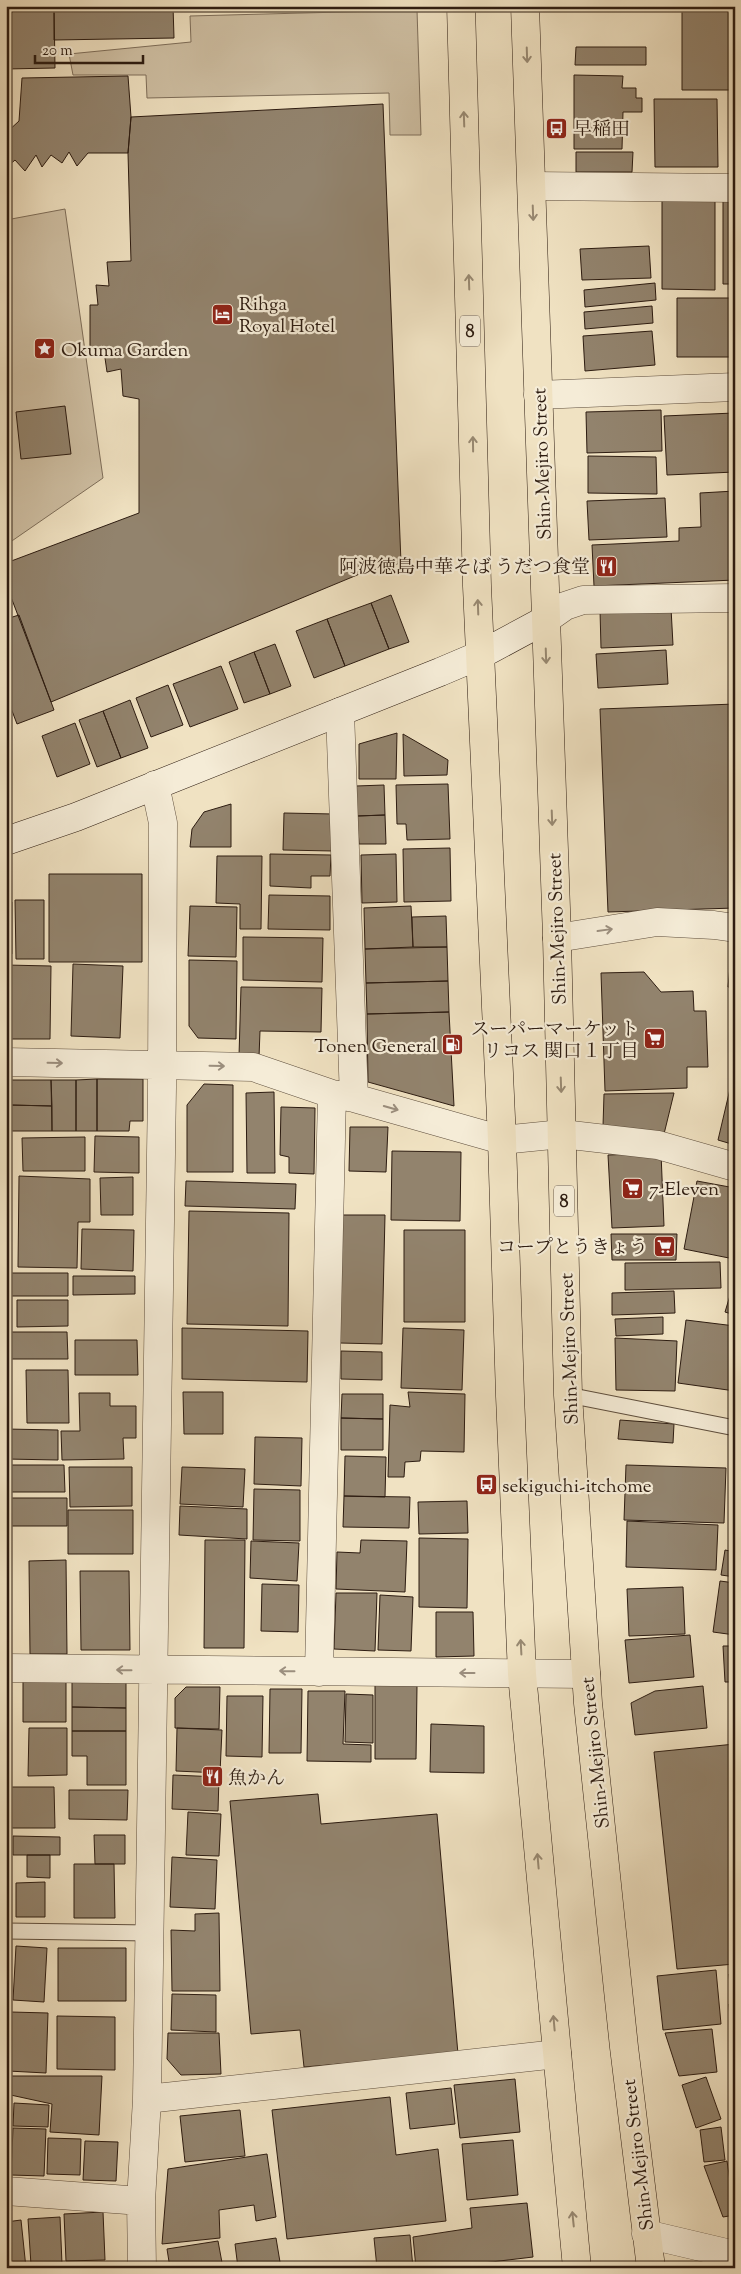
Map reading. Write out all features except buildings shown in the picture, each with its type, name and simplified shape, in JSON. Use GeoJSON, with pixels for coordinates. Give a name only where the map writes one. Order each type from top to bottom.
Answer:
{"type":"FeatureCollection","features":[{"type":"Feature","properties":{"kind":"main road","name":"8"},"geometry":{"type":"LineString","coordinates":[[461,6],[480,655],[502,1140],[522,1674],[577,2268]]}},
{"type":"Feature","properties":{"kind":"main road","name":"Shin-Mejiro Street"},"geometry":{"type":"LineString","coordinates":[[525,6],[557,938],[568,1395],[586,1674],[624,2046],[651,2268]]}},
{"type":"Feature","properties":{"kind":"street"},"geometry":{"type":"LineString","coordinates":[[532,186],[735,188]]}},
{"type":"Feature","properties":{"kind":"street"},"geometry":{"type":"LineString","coordinates":[[538,396],[735,387]]}},
{"type":"Feature","properties":{"kind":"street"},"geometry":{"type":"LineString","coordinates":[[6,841],[155,785],[480,655],[545,620],[565,606],[583,600],[735,598]]}},
{"type":"Feature","properties":{"kind":"street"},"geometry":{"type":"LineString","coordinates":[[319,1672],[343,1096],[340,712]]}},
{"type":"Feature","properties":{"kind":"street"},"geometry":{"type":"LineString","coordinates":[[142,2268],[141,2201],[147,2099],[150,1933],[162,1065],[163,823],[155,785]]}},
{"type":"Feature","properties":{"kind":"street"},"geometry":{"type":"LineString","coordinates":[[557,938],[658,922],[735,928]]}},
{"type":"Feature","properties":{"kind":"street"},"geometry":{"type":"LineString","coordinates":[[6,1062],[252,1067],[343,1096],[502,1140],[562,1134],[658,1145],[735,1167]]}},
{"type":"Feature","properties":{"kind":"street"},"geometry":{"type":"LineString","coordinates":[[6,1668],[586,1674]]}},
{"type":"Feature","properties":{"kind":"street"},"geometry":{"type":"LineString","coordinates":[[147,2099],[556,2054]]}},
{"type":"Feature","properties":{"kind":"street"},"geometry":{"type":"LineString","coordinates":[[6,2191],[141,2201]]}},
{"type":"Feature","properties":{"kind":"street"},"geometry":{"type":"LineString","coordinates":[[646,2234],[735,2256]]}},
{"type":"Feature","properties":{"kind":"lane"},"geometry":{"type":"LineString","coordinates":[[568,1395],[735,1428]]}},
{"type":"Feature","properties":{"kind":"lane"},"geometry":{"type":"LineString","coordinates":[[6,1931],[150,1933]]}},
{"type":"Feature","properties":{"kind":"shaded area"},"geometry":{"type":"Polygon","coordinates":[[[417,10],[421,135],[390,135],[389,93],[147,98],[146,75],[73,75],[69,54],[191,42],[190,16],[417,10]]]}},
{"type":"Feature","properties":{"kind":"shaded area","name":"Okuma Garden"},"geometry":{"type":"Polygon","coordinates":[[[65,209],[103,478],[6,545],[6,220],[65,209]]]}},
{"type":"Feature","properties":{"kind":"place","name":"早稲田"},"geometry":{"type":"Point","coordinates":[557,128]}},
{"type":"Feature","properties":{"kind":"place","name":"Rihga Royal Hotel"},"geometry":{"type":"Point","coordinates":[223,314]}},
{"type":"Feature","properties":{"kind":"place","name":"Okuma Garden"},"geometry":{"type":"Point","coordinates":[45,349]}},
{"type":"Feature","properties":{"kind":"place","name":"阿波徳島中華そば うだつ食堂"},"geometry":{"type":"Point","coordinates":[606,566]}},
{"type":"Feature","properties":{"kind":"place","name":"スーパーマーケット リコス 関口１丁目"},"geometry":{"type":"Point","coordinates":[655,1039]}},
{"type":"Feature","properties":{"kind":"place","name":"Tonen General"},"geometry":{"type":"Point","coordinates":[453,1045]}},
{"type":"Feature","properties":{"kind":"place","name":"7-Eleven"},"geometry":{"type":"Point","coordinates":[633,1188]}},
{"type":"Feature","properties":{"kind":"place","name":"コープとうきょう"},"geometry":{"type":"Point","coordinates":[664,1246]}},
{"type":"Feature","properties":{"kind":"place","name":"sekiguchi-itchome"},"geometry":{"type":"Point","coordinates":[486,1485]}},
{"type":"Feature","properties":{"kind":"place","name":"魚かん"},"geometry":{"type":"Point","coordinates":[212,1777]}}]}
